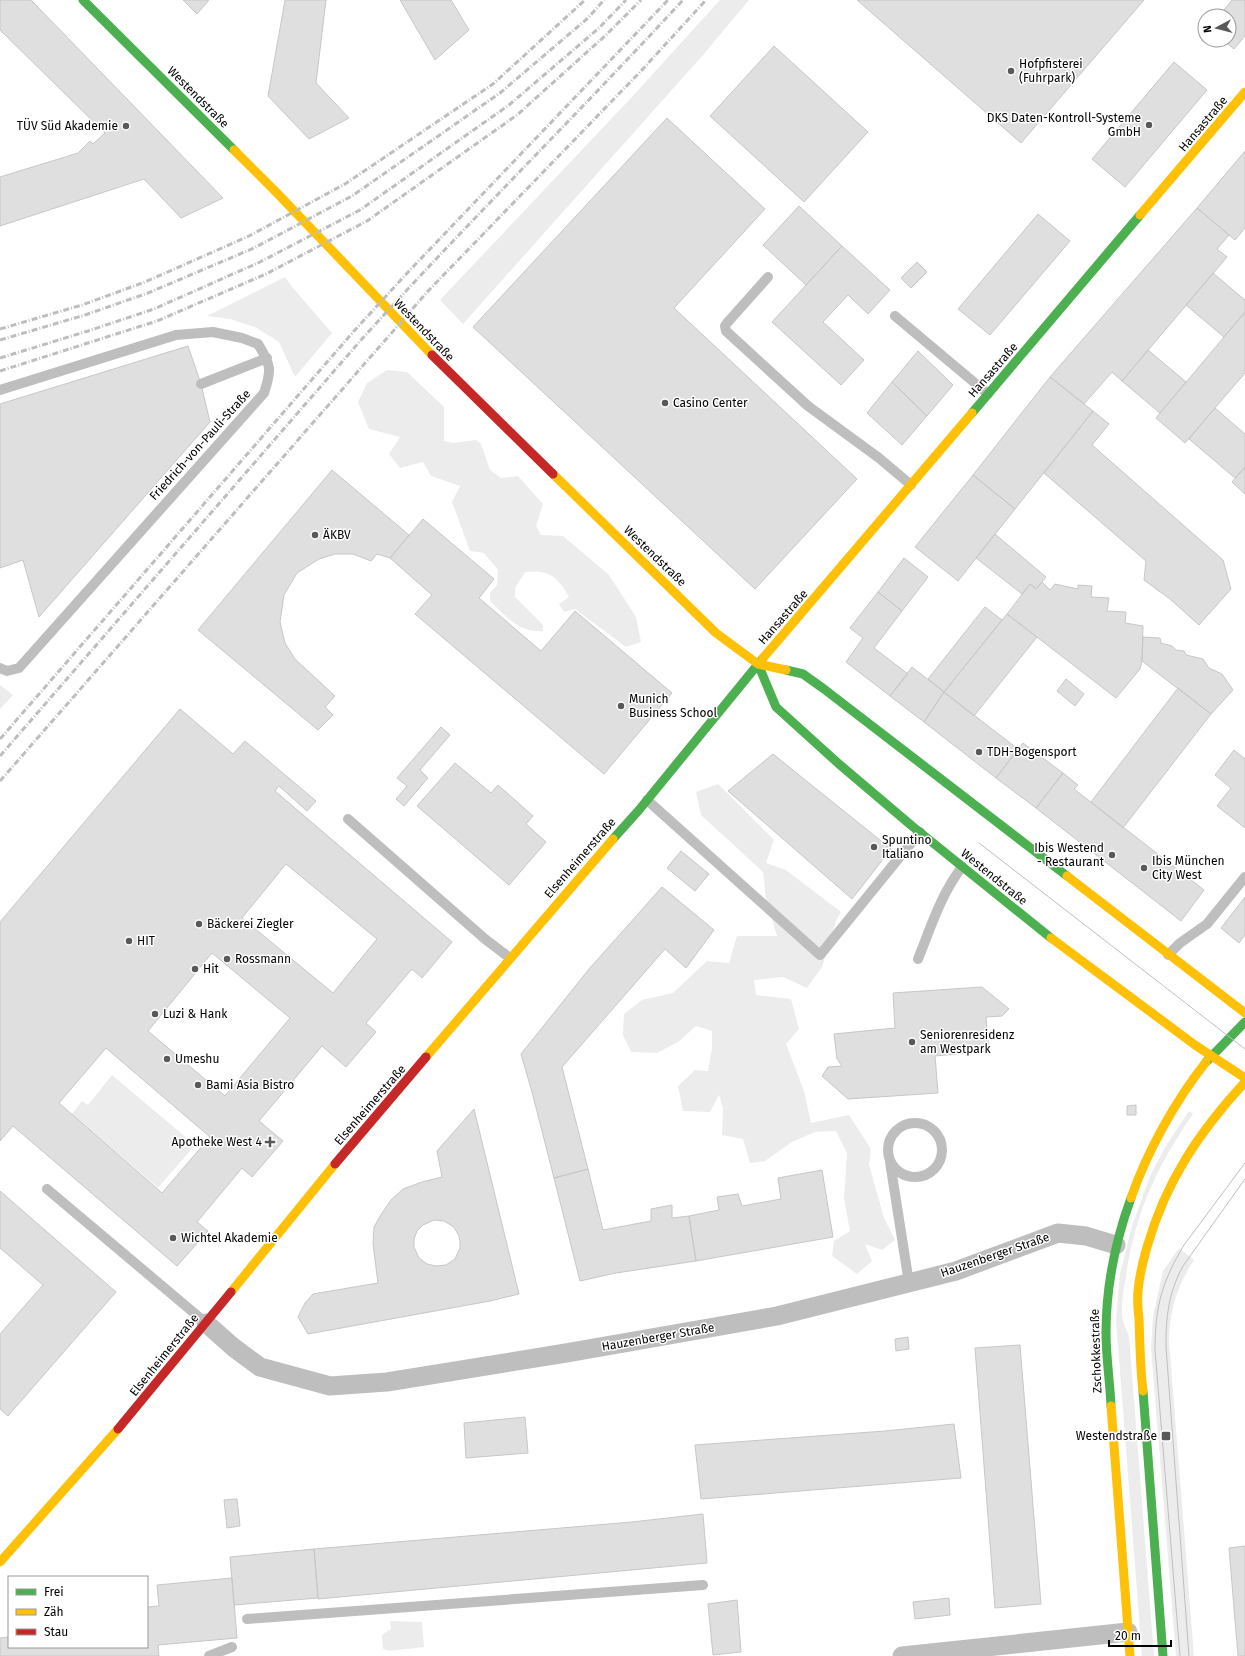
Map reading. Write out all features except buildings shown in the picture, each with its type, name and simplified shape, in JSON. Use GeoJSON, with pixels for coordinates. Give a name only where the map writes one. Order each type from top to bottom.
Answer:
{"type":"FeatureCollection","features":[{"type":"Feature","properties":{"kind":"main road","name":"Westendstraße"},"geometry":{"type":"LineString","coordinates":[[83,0],[277,193],[447,371],[716,633],[758,664],[803,674],[824,689],[1245,1013]]}},
{"type":"Feature","properties":{"kind":"main road","name":"Hansastraße"},"geometry":{"type":"LineString","coordinates":[[758,664],[1245,92]]}},
{"type":"Feature","properties":{"kind":"main road","name":"Westendstraße"},"geometry":{"type":"LineString","coordinates":[[758,664],[776,707],[839,764],[962,867],[1069,952],[1211,1056],[1245,1078]]}},
{"type":"Feature","properties":{"kind":"main road","name":"Elsenheimerstraße"},"geometry":{"type":"LineString","coordinates":[[0,1562],[140,1404],[341,1157],[647,800],[758,664]]}},
{"type":"Feature","properties":{"kind":"main road","name":"Zschokkestraße"},"geometry":{"type":"LineString","coordinates":[[1130,1656],[1106,1334],[1106,1307],[1110,1273],[1128,1202],[1146,1160],[1190,1084],[1211,1056],[1245,1022]]}},
{"type":"Feature","properties":{"kind":"main road"},"geometry":{"type":"LineString","coordinates":[[1163,1656],[1143,1394],[1138,1291],[1155,1221],[1172,1181],[1183,1160],[1197,1139],[1225,1102],[1245,1082]]}},
{"type":"Feature","properties":{"kind":"street","name":"Hauzenberger Straße"},"geometry":{"type":"LineString","coordinates":[[206,1323],[233,1347],[260,1367],[330,1386],[394,1381],[574,1352],[769,1317],[956,1271],[1058,1233],[1086,1236],[1116,1245]]}},
{"type":"Feature","properties":{"kind":"street"},"geometry":{"type":"LineString","coordinates":[[902,1656],[1128,1632]]}},
{"type":"Feature","properties":{"kind":"lane"},"geometry":{"type":"LineString","coordinates":[[768,277],[727,323],[725,326],[726,331],[808,406],[879,458],[911,484]]}},
{"type":"Feature","properties":{"kind":"lane"},"geometry":{"type":"LineString","coordinates":[[895,316],[988,394]]}},
{"type":"Feature","properties":{"kind":"lane"},"geometry":{"type":"LineString","coordinates":[[0,390],[176,335],[213,332],[242,338],[258,344],[267,358],[201,384]]}},
{"type":"Feature","properties":{"kind":"lane","name":"Friedrich-von-Pauli-Straße"},"geometry":{"type":"LineString","coordinates":[[0,668],[7,671],[19,668],[264,393],[270,375],[267,358]]}},
{"type":"Feature","properties":{"kind":"lane"},"geometry":{"type":"LineString","coordinates":[[647,800],[820,955],[920,832]]}},
{"type":"Feature","properties":{"kind":"lane"},"geometry":{"type":"LineString","coordinates":[[348,819],[486,939],[510,958]]}},
{"type":"Feature","properties":{"kind":"lane"},"geometry":{"type":"LineString","coordinates":[[918,959],[950,883],[962,867]]}},
{"type":"Feature","properties":{"kind":"lane"},"geometry":{"type":"LineString","coordinates":[[1168,955],[1180,942],[1207,924],[1245,877]]}},
{"type":"Feature","properties":{"kind":"lane"},"geometry":{"type":"LineString","coordinates":[[894,1189],[909,1180],[926,1174],[934,1169],[940,1162],[942,1153],[941,1144],[938,1135],[932,1128],[923,1124],[905,1124],[897,1129],[888,1143],[894,1189],[909,1283]]}},
{"type":"Feature","properties":{"kind":"lane"},"geometry":{"type":"LineString","coordinates":[[890,1160],[894,1168],[901,1173],[908,1176],[918,1177]]}},
{"type":"Feature","properties":{"kind":"lane"},"geometry":{"type":"LineString","coordinates":[[47,1189],[206,1323]]}},
{"type":"Feature","properties":{"kind":"lane"},"geometry":{"type":"LineString","coordinates":[[247,1619],[703,1586]]}},
{"type":"Feature","properties":{"kind":"lane"},"geometry":{"type":"LineString","coordinates":[[209,1656],[232,1647]]}},
{"type":"Feature","properties":{"kind":"shaded area"},"geometry":{"type":"Polygon","coordinates":[[[720,0],[749,0],[703,55],[463,324],[440,300],[631,98],[720,0]]]}},
{"type":"Feature","properties":{"kind":"shaded area"},"geometry":{"type":"Polygon","coordinates":[[[285,277],[332,333],[295,377],[279,342],[255,327],[230,319],[207,316],[285,277]]]}},
{"type":"Feature","properties":{"kind":"shaded area"},"geometry":{"type":"Polygon","coordinates":[[[387,370],[407,372],[444,407],[444,441],[453,443],[476,440],[481,444],[490,470],[501,478],[518,476],[543,504],[536,526],[541,535],[563,536],[609,575],[636,617],[641,642],[626,647],[575,609],[564,612],[559,604],[569,597],[561,584],[547,573],[533,571],[525,572],[515,588],[515,597],[543,625],[543,631],[527,630],[520,627],[490,601],[490,593],[497,585],[498,570],[484,553],[470,551],[452,502],[460,486],[431,476],[423,462],[400,468],[389,454],[400,437],[369,429],[358,402],[367,383],[387,370]]]}},
{"type":"Feature","properties":{"kind":"shaded area"},"geometry":{"type":"Polygon","coordinates":[[[0,685],[13,695],[0,709],[0,685]]]}},
{"type":"Feature","properties":{"kind":"shaded area"},"geometry":{"type":"Polygon","coordinates":[[[718,784],[774,840],[766,863],[786,870],[841,912],[836,921],[822,967],[807,988],[783,977],[754,980],[756,995],[791,999],[799,1029],[786,1044],[804,1091],[811,1123],[849,1115],[871,1149],[869,1165],[884,1218],[895,1240],[882,1250],[865,1244],[872,1261],[857,1274],[832,1256],[834,1241],[850,1231],[844,1199],[847,1153],[836,1131],[815,1132],[792,1142],[765,1161],[750,1163],[743,1139],[722,1135],[723,1108],[719,1095],[710,1112],[683,1111],[678,1086],[695,1070],[708,1071],[712,1048],[712,1031],[696,1026],[678,1042],[657,1053],[631,1052],[623,1035],[624,1014],[642,1000],[673,993],[707,961],[729,963],[737,936],[777,936],[766,899],[763,872],[701,815],[696,792],[718,784]]]}},
{"type":"Feature","properties":{"kind":"shaded area"},"geometry":{"type":"Polygon","coordinates":[[[112,1075],[195,1145],[158,1188],[72,1114],[82,1101],[88,1105],[112,1075]]]}},
{"type":"Feature","properties":{"kind":"shaded area"},"geometry":{"type":"Polygon","coordinates":[[[1189,1111],[1193,1114],[1158,1171],[1149,1191],[1135,1231],[1122,1299],[1124,1325],[1129,1336],[1154,1656],[1142,1656],[1116,1320],[1120,1274],[1132,1226],[1151,1174],[1167,1144],[1189,1111]]]}},
{"type":"Feature","properties":{"kind":"shaded area"},"geometry":{"type":"Polygon","coordinates":[[[1179,1248],[1194,1260],[1183,1279],[1176,1298],[1171,1318],[1169,1340],[1194,1656],[1176,1656],[1151,1348],[1153,1316],[1163,1271],[1179,1248]]]}},
{"type":"Feature","properties":{"kind":"shaded area"},"geometry":{"type":"Polygon","coordinates":[[[390,1621],[422,1622],[424,1647],[389,1651],[383,1649],[382,1635],[391,1629],[390,1621]]]}},
{"type":"Feature","properties":{"kind":"tram line"},"geometry":{"type":"LineString","coordinates":[[979,843],[1245,1049]]}},
{"type":"Feature","properties":{"kind":"tram line"},"geometry":{"type":"LineString","coordinates":[[1180,1656],[1155,1350],[1156,1320],[1161,1295],[1176,1258],[1245,1163]]}},
{"type":"Feature","properties":{"kind":"tram line"},"geometry":{"type":"LineString","coordinates":[[1189,1656],[1166,1347],[1167,1316],[1174,1286],[1183,1266],[1245,1179]]}},
{"type":"Feature","properties":{"kind":"railway"},"geometry":{"type":"LineString","coordinates":[[0,329],[82,305],[145,282],[249,236],[345,184],[493,84],[585,0]]}},
{"type":"Feature","properties":{"kind":"railway"},"geometry":{"type":"LineString","coordinates":[[0,340],[85,315],[148,293],[254,248],[352,196],[500,93],[588,18],[604,0]]}},
{"type":"Feature","properties":{"kind":"railway"},"geometry":{"type":"LineString","coordinates":[[0,358],[154,309],[260,262],[360,210],[509,105],[599,28],[626,0]]}},
{"type":"Feature","properties":{"kind":"railway"},"geometry":{"type":"LineString","coordinates":[[0,371],[157,321],[266,274],[367,221],[517,115],[606,35],[641,0]]}},
{"type":"Feature","properties":{"kind":"railway"},"geometry":{"type":"LineString","coordinates":[[0,739],[354,331],[410,270],[668,0]]}},
{"type":"Feature","properties":{"kind":"railway"},"geometry":{"type":"LineString","coordinates":[[0,756],[361,340],[683,0]]}},
{"type":"Feature","properties":{"kind":"railway"},"geometry":{"type":"LineString","coordinates":[[0,781],[429,290],[641,71],[706,0]]}},
{"type":"Feature","properties":{"kind":"traffic: fast"},"geometry":{"type":"LineString","coordinates":[[83,0],[234,150]]}},
{"type":"Feature","properties":{"kind":"traffic: fast"},"geometry":{"type":"LineString","coordinates":[[972,413],[1140,215]]}},
{"type":"Feature","properties":{"kind":"traffic: fast"},"geometry":{"type":"LineString","coordinates":[[613,839],[639,810],[763,658]]}},
{"type":"Feature","properties":{"kind":"traffic: fast"},"geometry":{"type":"LineString","coordinates":[[758,664],[776,707],[839,764],[912,826],[1051,938]]}},
{"type":"Feature","properties":{"kind":"traffic: fast"},"geometry":{"type":"LineString","coordinates":[[786,670],[803,674],[824,689],[1067,876]]}},
{"type":"Feature","properties":{"kind":"traffic: fast"},"geometry":{"type":"LineString","coordinates":[[1206,1062],[1245,1022]]}},
{"type":"Feature","properties":{"kind":"traffic: fast"},"geometry":{"type":"LineString","coordinates":[[1111,1406],[1106,1342],[1106,1316],[1112,1264],[1120,1231],[1131,1198]]}},
{"type":"Feature","properties":{"kind":"traffic: fast"},"geometry":{"type":"LineString","coordinates":[[1143,1391],[1163,1656]]}},
{"type":"Feature","properties":{"kind":"traffic: slow"},"geometry":{"type":"LineString","coordinates":[[1140,215],[1245,92]]}},
{"type":"Feature","properties":{"kind":"traffic: slow"},"geometry":{"type":"LineString","coordinates":[[234,150],[432,355]]}},
{"type":"Feature","properties":{"kind":"traffic: slow"},"geometry":{"type":"LineString","coordinates":[[763,658],[972,413]]}},
{"type":"Feature","properties":{"kind":"traffic: slow"},"geometry":{"type":"LineString","coordinates":[[553,474],[716,633],[758,664],[786,670]]}},
{"type":"Feature","properties":{"kind":"traffic: slow"},"geometry":{"type":"LineString","coordinates":[[426,1057],[613,839]]}},
{"type":"Feature","properties":{"kind":"traffic: slow"},"geometry":{"type":"LineString","coordinates":[[1067,876],[1245,1013]]}},
{"type":"Feature","properties":{"kind":"traffic: slow"},"geometry":{"type":"LineString","coordinates":[[1051,938],[1195,1045],[1245,1078]]}},
{"type":"Feature","properties":{"kind":"traffic: slow"},"geometry":{"type":"LineString","coordinates":[[1131,1198],[1145,1163],[1163,1127],[1183,1093],[1206,1062]]}},
{"type":"Feature","properties":{"kind":"traffic: slow"},"geometry":{"type":"LineString","coordinates":[[1143,1391],[1138,1295],[1139,1281],[1147,1247],[1164,1200],[1186,1158],[1213,1120],[1245,1082]]}},
{"type":"Feature","properties":{"kind":"traffic: slow"},"geometry":{"type":"LineString","coordinates":[[231,1292],[335,1164]]}},
{"type":"Feature","properties":{"kind":"traffic: slow"},"geometry":{"type":"LineString","coordinates":[[1111,1406],[1130,1656]]}},
{"type":"Feature","properties":{"kind":"traffic: slow"},"geometry":{"type":"LineString","coordinates":[[0,1562],[118,1429]]}},
{"type":"Feature","properties":{"kind":"traffic: jam"},"geometry":{"type":"LineString","coordinates":[[432,355],[553,474]]}},
{"type":"Feature","properties":{"kind":"traffic: jam"},"geometry":{"type":"LineString","coordinates":[[335,1164],[426,1057]]}},
{"type":"Feature","properties":{"kind":"traffic: jam"},"geometry":{"type":"LineString","coordinates":[[118,1429],[231,1292]]}},
{"type":"Feature","properties":{"kind":"place","name":"Hofpfisterei (Fuhrpark)"},"geometry":{"type":"Point","coordinates":[1011,71]}},
{"type":"Feature","properties":{"kind":"place","name":"DKS Daten-Kontroll-Systeme GmbH"},"geometry":{"type":"Point","coordinates":[1149,125]}},
{"type":"Feature","properties":{"kind":"place","name":"TÜV Süd Akademie"},"geometry":{"type":"Point","coordinates":[126,126]}},
{"type":"Feature","properties":{"kind":"place","name":"Casino Center"},"geometry":{"type":"Point","coordinates":[665,403]}},
{"type":"Feature","properties":{"kind":"place","name":"ÄKBV"},"geometry":{"type":"Point","coordinates":[315,535]}},
{"type":"Feature","properties":{"kind":"place","name":"Munich Business School"},"geometry":{"type":"Point","coordinates":[621,706]}},
{"type":"Feature","properties":{"kind":"place","name":"TDH-Bogensport"},"geometry":{"type":"Point","coordinates":[979,752]}},
{"type":"Feature","properties":{"kind":"place","name":"Spuntino Italiano"},"geometry":{"type":"Point","coordinates":[874,847]}},
{"type":"Feature","properties":{"kind":"place","name":"Ibis Westend - Restaurant"},"geometry":{"type":"Point","coordinates":[1112,855]}},
{"type":"Feature","properties":{"kind":"place","name":"Ibis München City West"},"geometry":{"type":"Point","coordinates":[1144,868]}},
{"type":"Feature","properties":{"kind":"place","name":"Bäckerei Ziegler"},"geometry":{"type":"Point","coordinates":[199,924]}},
{"type":"Feature","properties":{"kind":"place","name":"HIT"},"geometry":{"type":"Point","coordinates":[129,941]}},
{"type":"Feature","properties":{"kind":"place","name":"Rossmann"},"geometry":{"type":"Point","coordinates":[227,959]}},
{"type":"Feature","properties":{"kind":"place","name":"Hit"},"geometry":{"type":"Point","coordinates":[195,969]}},
{"type":"Feature","properties":{"kind":"place","name":"Luzi & Hank"},"geometry":{"type":"Point","coordinates":[155,1014]}},
{"type":"Feature","properties":{"kind":"place","name":"Seniorenresidenz am Westpark"},"geometry":{"type":"Point","coordinates":[912,1042]}},
{"type":"Feature","properties":{"kind":"place","name":"Umeshu"},"geometry":{"type":"Point","coordinates":[167,1059]}},
{"type":"Feature","properties":{"kind":"place","name":"Bami Asia Bistro"},"geometry":{"type":"Point","coordinates":[198,1085]}},
{"type":"Feature","properties":{"kind":"place","name":"Apotheke West 4"},"geometry":{"type":"Point","coordinates":[270,1142]}},
{"type":"Feature","properties":{"kind":"place","name":"Wichtel Akademie"},"geometry":{"type":"Point","coordinates":[173,1238]}},
{"type":"Feature","properties":{"kind":"place","name":"Westendstraße"},"geometry":{"type":"Point","coordinates":[1166,1436]}}]}
